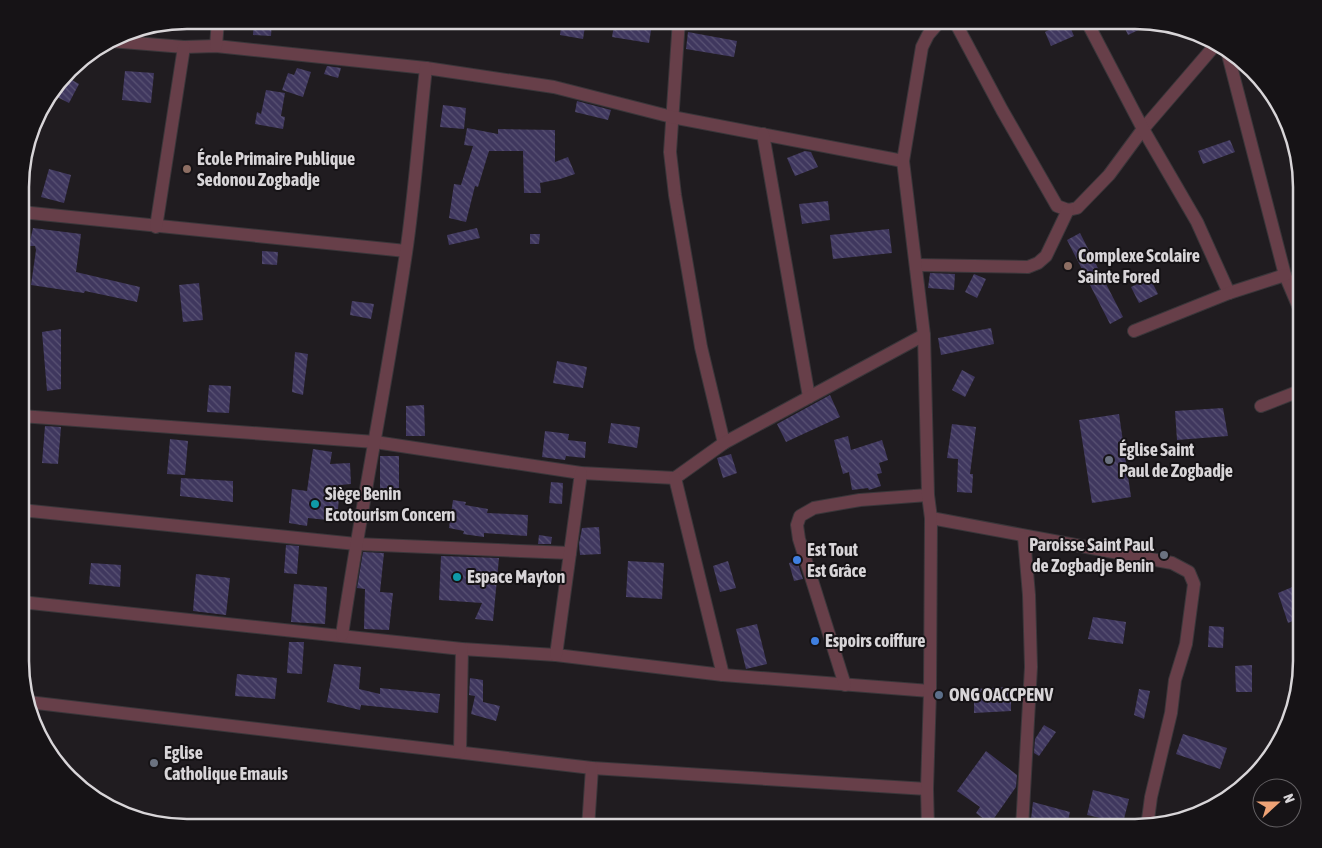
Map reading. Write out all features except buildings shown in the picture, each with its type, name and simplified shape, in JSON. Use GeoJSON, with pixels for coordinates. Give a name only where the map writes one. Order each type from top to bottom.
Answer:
{"type":"FeatureCollection","features":[{"type":"Feature","properties":{"kind":"street"},"geometry":{"type":"LineString","coordinates":[[216,46],[217,29]]}},
{"type":"Feature","properties":{"kind":"street"},"geometry":{"type":"LineString","coordinates":[[678,29],[670,152],[675,195],[701,347],[724,443]]}},
{"type":"Feature","properties":{"kind":"street"},"geometry":{"type":"LineString","coordinates":[[928,819],[931,518],[928,495],[924,335],[903,161],[922,47],[933,29]]}},
{"type":"Feature","properties":{"kind":"street"},"geometry":{"type":"LineString","coordinates":[[959,29],[1002,110],[1057,206],[1068,210],[1077,208],[1109,175],[1143,129],[1212,49]]}},
{"type":"Feature","properties":{"kind":"street"},"geometry":{"type":"LineString","coordinates":[[1091,29],[1143,129],[1197,222],[1229,293]]}},
{"type":"Feature","properties":{"kind":"street"},"geometry":{"type":"LineString","coordinates":[[126,41],[184,46],[216,46],[426,68],[554,86],[672,117],[903,161]]}},
{"type":"Feature","properties":{"kind":"street"},"geometry":{"type":"LineString","coordinates":[[156,227],[184,46]]}},
{"type":"Feature","properties":{"kind":"street"},"geometry":{"type":"LineString","coordinates":[[1229,60],[1285,275],[1293,294]]}},
{"type":"Feature","properties":{"kind":"street"},"geometry":{"type":"LineString","coordinates":[[342,635],[406,251],[426,68]]}},
{"type":"Feature","properties":{"kind":"street"},"geometry":{"type":"LineString","coordinates":[[763,134],[809,397]]}},
{"type":"Feature","properties":{"kind":"street"},"geometry":{"type":"LineString","coordinates":[[916,265],[1028,267],[1038,263],[1046,256],[1068,210]]}},
{"type":"Feature","properties":{"kind":"street"},"geometry":{"type":"LineString","coordinates":[[29,213],[406,251]]}},
{"type":"Feature","properties":{"kind":"street"},"geometry":{"type":"LineString","coordinates":[[1134,331],[1229,293],[1285,275]]}},
{"type":"Feature","properties":{"kind":"street"},"geometry":{"type":"LineString","coordinates":[[29,417],[375,442],[581,472],[674,478],[724,443],[924,335]]}},
{"type":"Feature","properties":{"kind":"street"},"geometry":{"type":"LineString","coordinates":[[1261,406],[1293,394]]}},
{"type":"Feature","properties":{"kind":"street"},"geometry":{"type":"LineString","coordinates":[[556,655],[581,472]]}},
{"type":"Feature","properties":{"kind":"street"},"geometry":{"type":"LineString","coordinates":[[674,478],[723,675]]}},
{"type":"Feature","properties":{"kind":"street"},"geometry":{"type":"LineString","coordinates":[[845,686],[799,539],[797,525],[800,516],[814,508],[860,500],[928,495]]}},
{"type":"Feature","properties":{"kind":"street"},"geometry":{"type":"LineString","coordinates":[[29,511],[356,544],[570,553]]}},
{"type":"Feature","properties":{"kind":"street"},"geometry":{"type":"LineString","coordinates":[[931,518],[1024,537],[1172,563],[1189,572],[1194,584],[1186,644],[1175,680],[1171,713],[1151,798],[1148,819]]}},
{"type":"Feature","properties":{"kind":"street"},"geometry":{"type":"LineString","coordinates":[[1023,819],[1031,667],[1029,595],[1024,537]]}},
{"type":"Feature","properties":{"kind":"street"},"geometry":{"type":"LineString","coordinates":[[29,603],[462,649],[556,655],[723,675],[845,686],[930,691]]}},
{"type":"Feature","properties":{"kind":"street"},"geometry":{"type":"LineString","coordinates":[[460,752],[462,649]]}},
{"type":"Feature","properties":{"kind":"street"},"geometry":{"type":"LineString","coordinates":[[35,703],[592,768],[927,789]]}},
{"type":"Feature","properties":{"kind":"street"},"geometry":{"type":"LineString","coordinates":[[589,819],[592,768]]}},
{"type":"Feature","properties":{"kind":"place","name":"École Primaire Publique Sedonou Zogbadje"},"geometry":{"type":"Point","coordinates":[187,169]}},
{"type":"Feature","properties":{"kind":"place","name":"Complexe Scolaire Sainte Fored"},"geometry":{"type":"Point","coordinates":[1068,266]}},
{"type":"Feature","properties":{"kind":"place","name":"Église Saint Paul de Zogbadje"},"geometry":{"type":"Point","coordinates":[1109,460]}},
{"type":"Feature","properties":{"kind":"place","name":"Siège Benin Ecotourism Concern"},"geometry":{"type":"Point","coordinates":[315,504]}},
{"type":"Feature","properties":{"kind":"place","name":"Paroisse Saint Paul de Zogbadje Benin"},"geometry":{"type":"Point","coordinates":[1164,555]}},
{"type":"Feature","properties":{"kind":"place","name":"Est Tout Est Grâce"},"geometry":{"type":"Point","coordinates":[797,560]}},
{"type":"Feature","properties":{"kind":"place","name":"Espace Mayton"},"geometry":{"type":"Point","coordinates":[457,577]}},
{"type":"Feature","properties":{"kind":"place","name":"Espoirs coiffure"},"geometry":{"type":"Point","coordinates":[815,641]}},
{"type":"Feature","properties":{"kind":"place","name":"ONG OACCPENV"},"geometry":{"type":"Point","coordinates":[939,695]}},
{"type":"Feature","properties":{"kind":"place","name":"Eglise Catholique Emauis"},"geometry":{"type":"Point","coordinates":[154,763]}}]}
